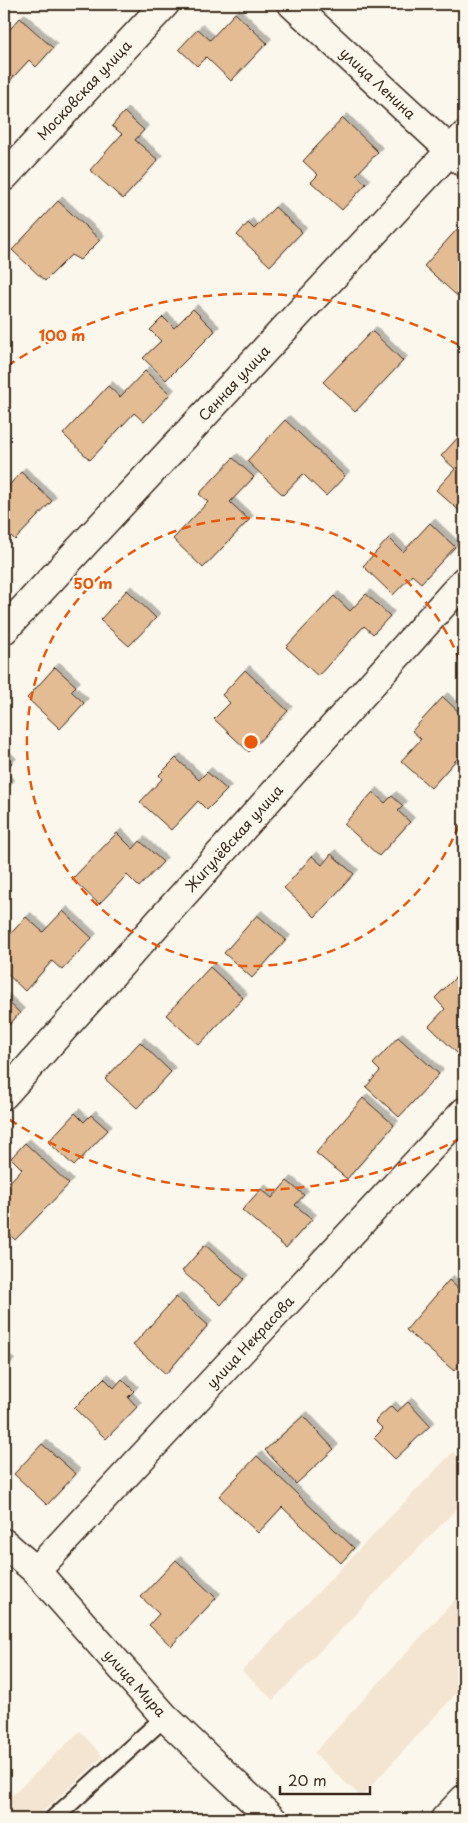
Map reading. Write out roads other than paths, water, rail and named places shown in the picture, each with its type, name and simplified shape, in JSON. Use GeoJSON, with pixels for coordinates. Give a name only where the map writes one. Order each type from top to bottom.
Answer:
{"type":"FeatureCollection","features":[{"type":"Feature","properties":{"kind":"street","name":"Московская улица"},"geometry":{"type":"LineString","coordinates":[[4,177],[165,4]]}},
{"type":"Feature","properties":{"kind":"street","name":"улица Ленина"},"geometry":{"type":"LineString","coordinates":[[292,4],[460,150]]}},
{"type":"Feature","properties":{"kind":"street","name":"Сенная улица"},"geometry":{"type":"LineString","coordinates":[[4,630],[460,150]]}},
{"type":"Feature","properties":{"kind":"street","name":"Жигулёвская улица"},"geometry":{"type":"LineString","coordinates":[[4,1095],[464,581]]}},
{"type":"Feature","properties":{"kind":"street","name":"улица Некрасова"},"geometry":{"type":"LineString","coordinates":[[36,1571],[464,1112]]}},
{"type":"Feature","properties":{"kind":"street","name":"улица Мира"},"geometry":{"type":"LineString","coordinates":[[4,1543],[36,1571],[165,1717],[272,1819]]}},
{"type":"Feature","properties":{"kind":"street"},"geometry":{"type":"LineString","coordinates":[[445,1819],[464,1799]]}},
{"type":"Feature","properties":{"kind":"lane"},"geometry":{"type":"LineString","coordinates":[[53,1819],[165,1717]]}}]}
